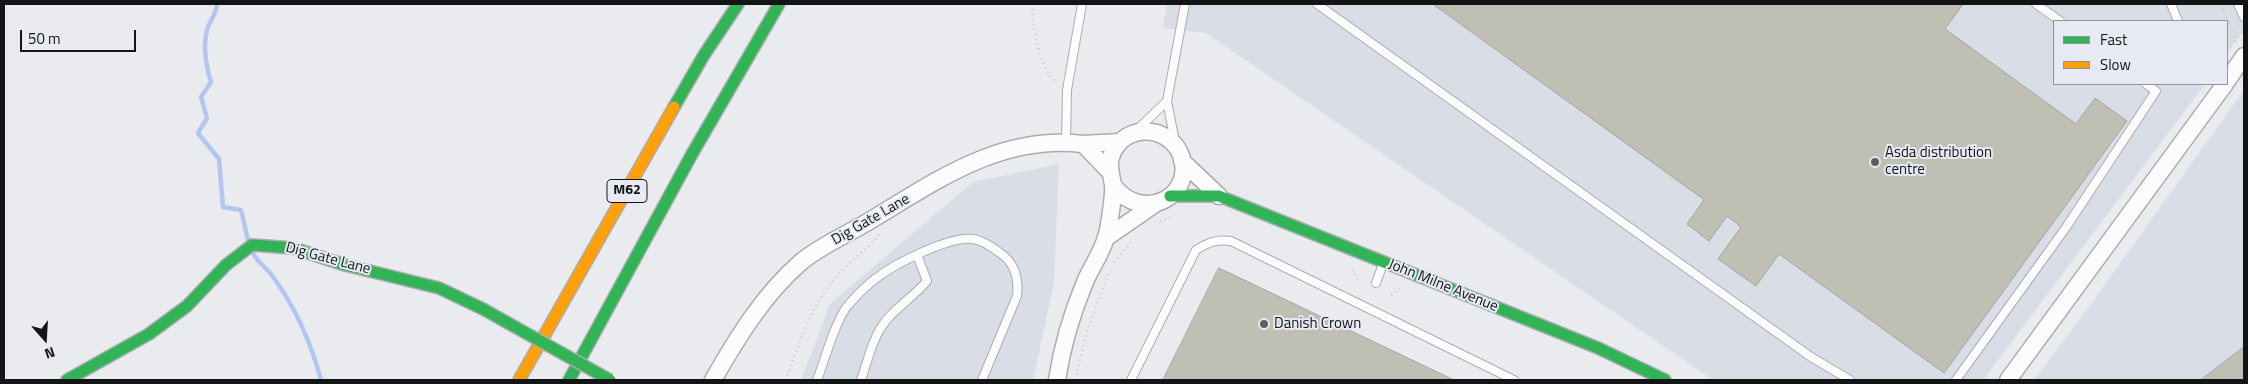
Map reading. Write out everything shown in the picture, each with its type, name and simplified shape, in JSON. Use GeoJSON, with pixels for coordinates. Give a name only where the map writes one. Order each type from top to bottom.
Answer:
{"type":"FeatureCollection","features":[{"type":"Feature","properties":{"kind":"main road","name":"M62"},"geometry":{"type":"LineString","coordinates":[[519,380],[704,55],[738,4]]}},
{"type":"Feature","properties":{"kind":"main road","name":"M62"},"geometry":{"type":"LineString","coordinates":[[569,380],[692,154],[779,4]]}},
{"type":"Feature","properties":{"kind":"main road","name":"John Milne Avenue"},"geometry":{"type":"LineString","coordinates":[[1170,196],[1219,196],[1598,348],[1665,380]]}},
{"type":"Feature","properties":{"kind":"main road","name":"Dig Gate Lane"},"geometry":{"type":"LineString","coordinates":[[67,380],[156,328],[187,306],[226,265],[252,245],[292,248],[346,265],[438,288],[483,309],[610,380]]}},
{"type":"Feature","properties":{"kind":"street"},"geometry":{"type":"LineString","coordinates":[[2228,77],[2239,52]]}},
{"type":"Feature","properties":{"kind":"street"},"geometry":{"type":"LineString","coordinates":[[2008,380],[2224,85]]}},
{"type":"Feature","properties":{"kind":"street"},"geometry":{"type":"LineString","coordinates":[[1057,380],[1061,355],[1085,282],[1106,238],[1113,151],[1126,138],[1144,131],[1157,132],[1168,138],[1179,154],[1181,180],[1170,196],[1155,204],[1106,238]]}},
{"type":"Feature","properties":{"kind":"street","name":"Dig Gate Lane"},"geometry":{"type":"LineString","coordinates":[[713,380],[730,350],[768,295],[802,260],[974,162],[999,151],[1045,142],[1083,144],[1126,138]]}},
{"type":"Feature","properties":{"kind":"street"},"geometry":{"type":"LineString","coordinates":[[1083,144],[1111,178],[1120,195],[1130,202],[1142,205],[1155,204]]}},
{"type":"Feature","properties":{"kind":"street","name":"John Milne Avenue"},"geometry":{"type":"LineString","coordinates":[[1179,154],[1219,196]]}},
{"type":"Feature","properties":{"kind":"lane"},"geometry":{"type":"LineString","coordinates":[[1066,142],[1067,90],[1082,4]]}},
{"type":"Feature","properties":{"kind":"lane"},"geometry":{"type":"LineString","coordinates":[[1179,154],[1167,101],[1185,4]]}},
{"type":"Feature","properties":{"kind":"lane"},"geometry":{"type":"LineString","coordinates":[[1317,4],[1811,357],[1850,380]]}},
{"type":"Feature","properties":{"kind":"lane"},"geometry":{"type":"LineString","coordinates":[[2036,4],[2059,20]]}},
{"type":"Feature","properties":{"kind":"lane"},"geometry":{"type":"LineString","coordinates":[[2171,4],[2178,20]]}},
{"type":"Feature","properties":{"kind":"lane"},"geometry":{"type":"LineString","coordinates":[[2238,4],[2244,17]]}},
{"type":"Feature","properties":{"kind":"lane"},"geometry":{"type":"LineString","coordinates":[[1956,380],[2067,226],[2158,87]]}},
{"type":"Feature","properties":{"kind":"lane"},"geometry":{"type":"LineString","coordinates":[[1126,138],[1167,101]]}},
{"type":"Feature","properties":{"kind":"lane"},"geometry":{"type":"LineString","coordinates":[[817,380],[840,319],[848,304],[876,278],[940,244],[958,239],[975,239],[1003,255],[1014,267],[1019,282],[1017,296],[982,380]]}},
{"type":"Feature","properties":{"kind":"lane"},"geometry":{"type":"LineString","coordinates":[[1131,380],[1196,250],[1219,239],[1232,242],[1514,380]]}},
{"type":"Feature","properties":{"kind":"lane"},"geometry":{"type":"LineString","coordinates":[[861,380],[880,328],[890,316],[917,294],[927,281],[917,255]]}},
{"type":"Feature","properties":{"kind":"lane"},"geometry":{"type":"LineString","coordinates":[[1376,283],[1384,262]]}},
{"type":"Feature","properties":{"kind":"path"},"geometry":{"type":"LineString","coordinates":[[1033,4],[1031,14],[1044,66],[1052,80],[1067,90]]}},
{"type":"Feature","properties":{"kind":"path"},"geometry":{"type":"LineString","coordinates":[[2220,4],[2227,20]]}},
{"type":"Feature","properties":{"kind":"path"},"geometry":{"type":"LineString","coordinates":[[2228,23],[2239,52]]}},
{"type":"Feature","properties":{"kind":"path"},"geometry":{"type":"LineString","coordinates":[[2236,42],[2244,29]]}},
{"type":"Feature","properties":{"kind":"path"},"geometry":{"type":"LineString","coordinates":[[786,380],[800,338],[813,310],[834,278],[858,258],[884,229],[886,211]]}},
{"type":"Feature","properties":{"kind":"path"},"geometry":{"type":"LineString","coordinates":[[1157,222],[1177,215]]}},
{"type":"Feature","properties":{"kind":"path"},"geometry":{"type":"LineString","coordinates":[[1113,265],[1137,236]]}},
{"type":"Feature","properties":{"kind":"path"},"geometry":{"type":"LineString","coordinates":[[1075,380],[1088,328],[1110,270]]}},
{"type":"Feature","properties":{"kind":"shaded area"},"geometry":{"type":"Polygon","coordinates":[[[1167,4],[2244,4],[2244,28],[2228,52],[2228,20],[2053,20],[2053,85],[2204,85],[1983,380],[1713,380],[1206,33],[1163,28],[1167,4]]]}},
{"type":"Feature","properties":{"kind":"shaded area"},"geometry":{"type":"Polygon","coordinates":[[[2244,90],[2244,380],[2034,380],[2093,301],[2244,90]]]}},
{"type":"Feature","properties":{"kind":"shaded area"},"geometry":{"type":"Polygon","coordinates":[[[1059,164],[1054,283],[1033,380],[801,380],[830,304],[973,182],[1059,164]]]}},
{"type":"Feature","properties":{"kind":"building","name":"Asda distribution centre"},"geometry":{"type":"Polygon","coordinates":[[[1433,4],[1963,4],[1945,29],[2076,124],[2095,98],[2127,121],[1944,373],[1779,254],[1756,286],[1718,259],[1741,227],[1727,216],[1709,241],[1687,224],[1704,200],[1433,4]]]}},
{"type":"Feature","properties":{"kind":"building","name":"Danish Crown"},"geometry":{"type":"Polygon","coordinates":[[[1219,268],[1454,380],[1163,380],[1219,268]]]}},
{"type":"Feature","properties":{"kind":"building"},"geometry":{"type":"Polygon","coordinates":[[[2244,347],[2244,380],[2201,380],[2244,347]]]}},
{"type":"Feature","properties":{"kind":"waterway"},"geometry":{"type":"LineString","coordinates":[[217,4],[207,30],[205,43],[206,63],[211,82],[201,97],[207,118],[198,133],[219,159],[223,207],[241,210],[248,240]]}},
{"type":"Feature","properties":{"kind":"waterway"},"geometry":{"type":"LineString","coordinates":[[253,253],[273,277],[296,313],[313,353],[321,380]]}},
{"type":"Feature","properties":{"kind":"traffic: fast"},"geometry":{"type":"LineString","coordinates":[[674,107],[704,55],[738,4]]}},
{"type":"Feature","properties":{"kind":"traffic: fast"},"geometry":{"type":"LineString","coordinates":[[569,380],[692,154],[779,4]]}},
{"type":"Feature","properties":{"kind":"traffic: fast"},"geometry":{"type":"LineString","coordinates":[[1170,196],[1219,196],[1598,348],[1665,380]]}},
{"type":"Feature","properties":{"kind":"traffic: fast"},"geometry":{"type":"LineString","coordinates":[[67,380],[149,334],[187,306],[226,265],[252,245],[293,248],[345,265],[439,288],[483,309]]}},
{"type":"Feature","properties":{"kind":"traffic: fast"},"geometry":{"type":"LineString","coordinates":[[483,309],[610,380]]}},
{"type":"Feature","properties":{"kind":"traffic: slow"},"geometry":{"type":"LineString","coordinates":[[519,380],[674,107]]}},
{"type":"Feature","properties":{"kind":"place","name":"Asda distribution centre"},"geometry":{"type":"Point","coordinates":[1875,162]}},
{"type":"Feature","properties":{"kind":"place","name":"Danish Crown"},"geometry":{"type":"Point","coordinates":[1264,324]}}]}
